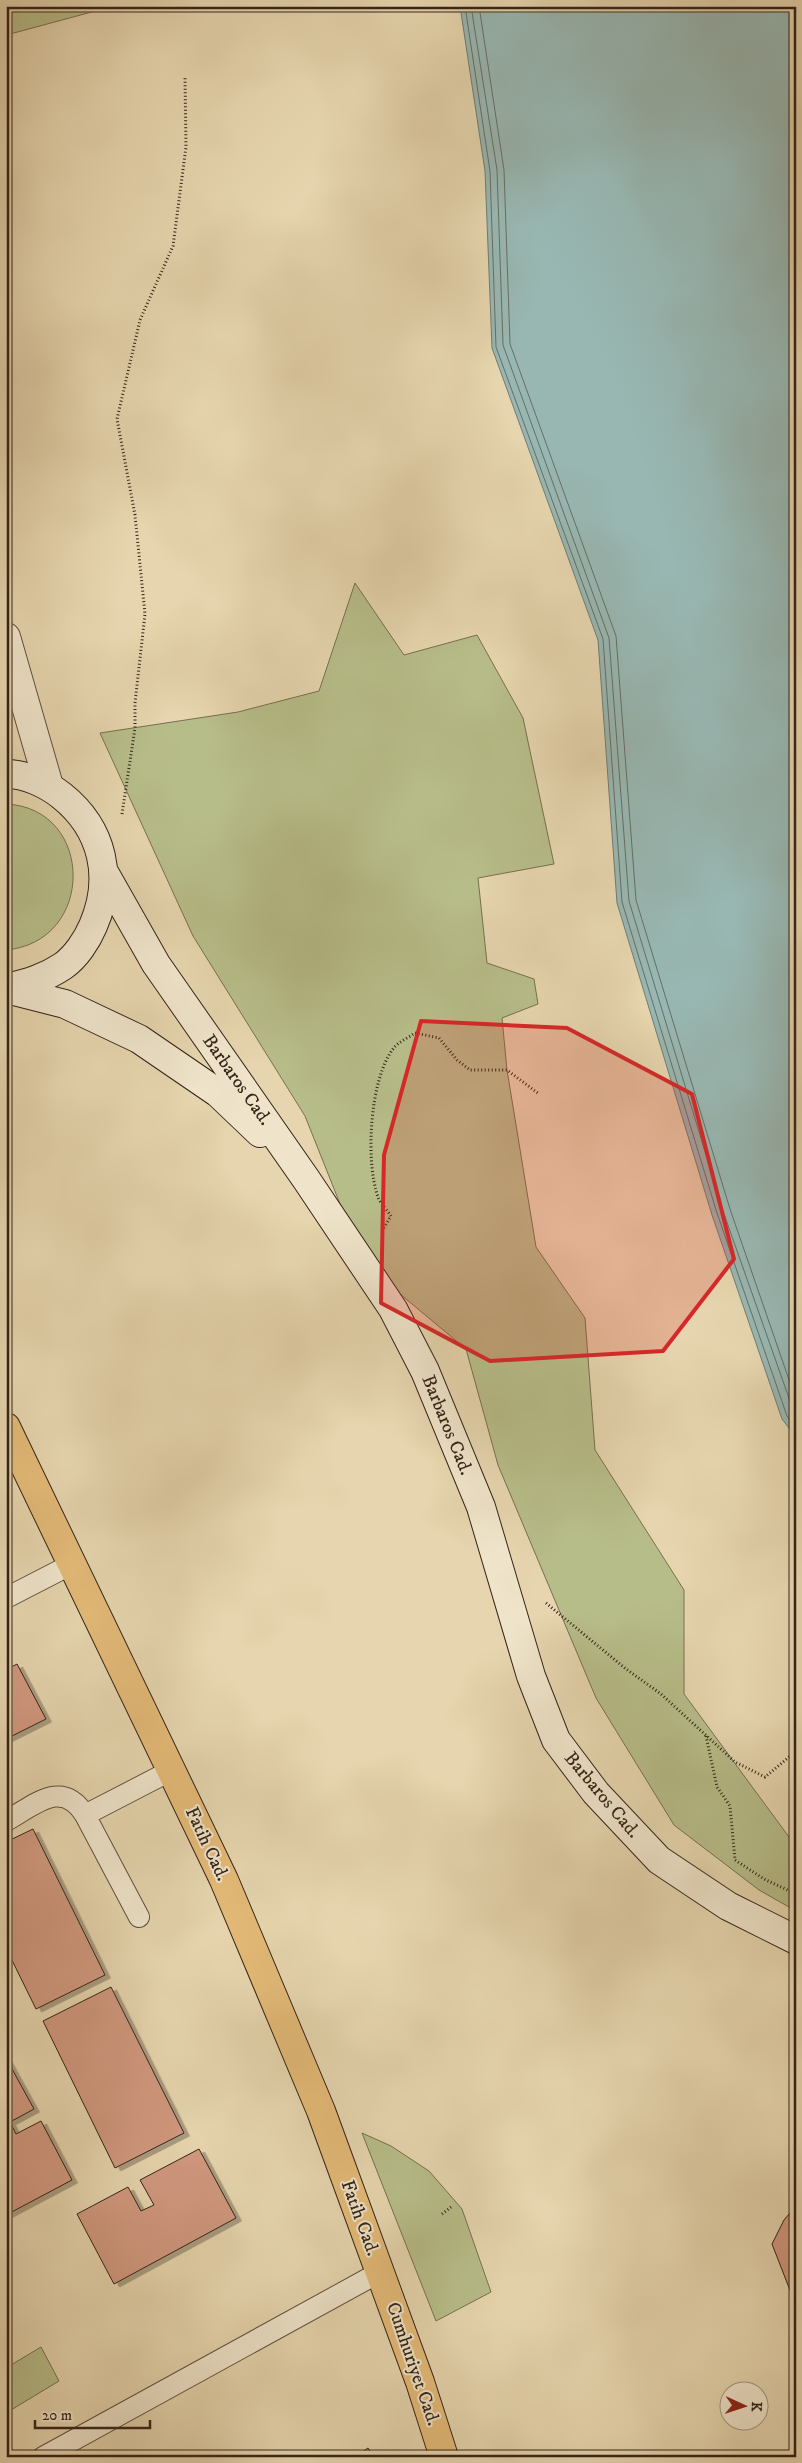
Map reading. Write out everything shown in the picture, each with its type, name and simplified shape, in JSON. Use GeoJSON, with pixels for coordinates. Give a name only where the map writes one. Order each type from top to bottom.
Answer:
{"type":"FeatureCollection","features":[{"type":"Feature","properties":{"kind":"highway","name":"Fatih Cad."},"geometry":{"type":"LineString","coordinates":[[6,1427],[224,1880],[313,2093],[380,2272]]}},
{"type":"Feature","properties":{"kind":"highway","name":"Cumhuriyet Cad."},"geometry":{"type":"LineString","coordinates":[[380,2272],[420,2382],[444,2457]]}},
{"type":"Feature","properties":{"kind":"main road"},"geometry":{"type":"LineString","coordinates":[[6,637],[49,786]]}},
{"type":"Feature","properties":{"kind":"main road"},"geometry":{"type":"LineString","coordinates":[[6,774],[14,774],[49,786],[78,809],[97,841],[105,874],[101,908],[82,946],[65,965],[35,982],[6,988]]}},
{"type":"Feature","properties":{"kind":"main road","name":"Barbaros Cad."},"geometry":{"type":"LineString","coordinates":[[105,874],[156,964],[364,1264],[393,1309],[421,1362],[454,1438],[480,1507],[531,1676],[556,1740],[596,1793],[658,1860],[728,1906],[796,1940]]}},
{"type":"Feature","properties":{"kind":"main road"},"geometry":{"type":"LineString","coordinates":[[6,988],[65,1004],[140,1039],[218,1094],[306,1178]]}},
{"type":"Feature","properties":{"kind":"lane"},"geometry":{"type":"LineString","coordinates":[[6,1598],[72,1564]]}},
{"type":"Feature","properties":{"kind":"lane"},"geometry":{"type":"LineString","coordinates":[[85,1815],[172,1770]]}},
{"type":"Feature","properties":{"kind":"lane"},"geometry":{"type":"LineString","coordinates":[[6,1821],[49,1797],[60,1795],[74,1800],[85,1815],[139,1916]]}},
{"type":"Feature","properties":{"kind":"lane"},"geometry":{"type":"LineString","coordinates":[[44,2457],[380,2272]]}},
{"type":"Feature","properties":{"kind":"path"},"geometry":{"type":"LineString","coordinates":[[123,817],[122,807],[135,728],[135,703],[145,614],[135,516],[117,419],[140,320],[173,246],[186,147],[185,77]]}},
{"type":"Feature","properties":{"kind":"path"},"geometry":{"type":"LineString","coordinates":[[364,1264],[390,1216],[378,1198],[373,1171],[373,1102],[381,1070],[394,1047],[415,1033],[439,1038],[457,1060],[470,1070],[507,1070],[538,1094]]}},
{"type":"Feature","properties":{"kind":"path"},"geometry":{"type":"LineString","coordinates":[[541,1595],[546,1603],[626,1670],[662,1694],[735,1762],[765,1777],[795,1752]]}},
{"type":"Feature","properties":{"kind":"path"},"geometry":{"type":"LineString","coordinates":[[706,1736],[717,1787],[730,1806],[735,1860],[764,1879],[796,1894]]}},
{"type":"Feature","properties":{"kind":"path"},"geometry":{"type":"LineString","coordinates":[[442,2214],[452,2207]]}},
{"type":"Feature","properties":{"kind":"highlighted area"},"geometry":{"type":"Polygon","coordinates":[[[421,1021],[567,1028],[692,1094],[734,1259],[663,1351],[490,1361],[381,1303],[384,1155],[421,1021]]]}},
{"type":"Feature","properties":{"kind":"green space"},"geometry":{"type":"Polygon","coordinates":[[[6,6],[114,6],[10,34],[6,30],[6,6]]]}},
{"type":"Feature","properties":{"kind":"green space"},"geometry":{"type":"Polygon","coordinates":[[[355,583],[404,655],[477,635],[523,718],[554,864],[478,878],[487,963],[534,979],[538,1004],[502,1018],[507,1070],[536,1247],[585,1318],[595,1450],[684,1590],[684,1694],[789,1837],[796,1838],[796,1911],[759,1890],[674,1825],[596,1698],[498,1465],[466,1349],[364,1264],[305,1116],[193,936],[100,733],[238,712],[319,691],[355,583]]]}},
{"type":"Feature","properties":{"kind":"green space"},"geometry":{"type":"Polygon","coordinates":[[[6,804],[35,811],[56,827],[69,850],[73,876],[69,901],[56,924],[35,942],[6,950],[6,804]]]}},
{"type":"Feature","properties":{"kind":"green space"},"geometry":{"type":"Polygon","coordinates":[[[362,2133],[391,2146],[429,2171],[462,2209],[491,2292],[436,2321],[362,2133]]]}},
{"type":"Feature","properties":{"kind":"green space"},"geometry":{"type":"Polygon","coordinates":[[[41,2347],[59,2381],[6,2413],[6,2368],[41,2347]]]}},
{"type":"Feature","properties":{"kind":"water"},"geometry":{"type":"Polygon","coordinates":[[[460,6],[796,6],[796,1437],[782,1419],[712,1215],[617,903],[598,640],[492,348],[485,171],[460,6]]]}},
{"type":"Feature","properties":{"kind":"building"},"geometry":{"type":"Polygon","coordinates":[[[17,1664],[46,1719],[6,1739],[6,1670],[17,1664]]]}},
{"type":"Feature","properties":{"kind":"building"},"geometry":{"type":"Polygon","coordinates":[[[33,1829],[105,1975],[36,2009],[6,1948],[6,1842],[33,1829]]]}},
{"type":"Feature","properties":{"kind":"building"},"geometry":{"type":"Polygon","coordinates":[[[111,1987],[184,2133],[115,2168],[43,2021],[111,1987]]]}},
{"type":"Feature","properties":{"kind":"building"},"geometry":{"type":"Polygon","coordinates":[[[6,2058],[34,2109],[10,2122],[16,2134],[41,2121],[72,2180],[6,2215],[6,2058]]]}},
{"type":"Feature","properties":{"kind":"building"},"geometry":{"type":"Polygon","coordinates":[[[199,2149],[236,2218],[114,2284],[77,2214],[128,2187],[141,2211],[154,2205],[140,2180],[199,2149]]]}},
{"type":"Feature","properties":{"kind":"building"},"geometry":{"type":"Polygon","coordinates":[[[795,2207],[795,2303],[772,2244],[784,2220],[795,2207]]]}},
{"type":"Feature","properties":{"kind":"building"},"geometry":{"type":"Polygon","coordinates":[[[368,2448],[374,2457],[355,2457],[368,2448]]]}}]}
